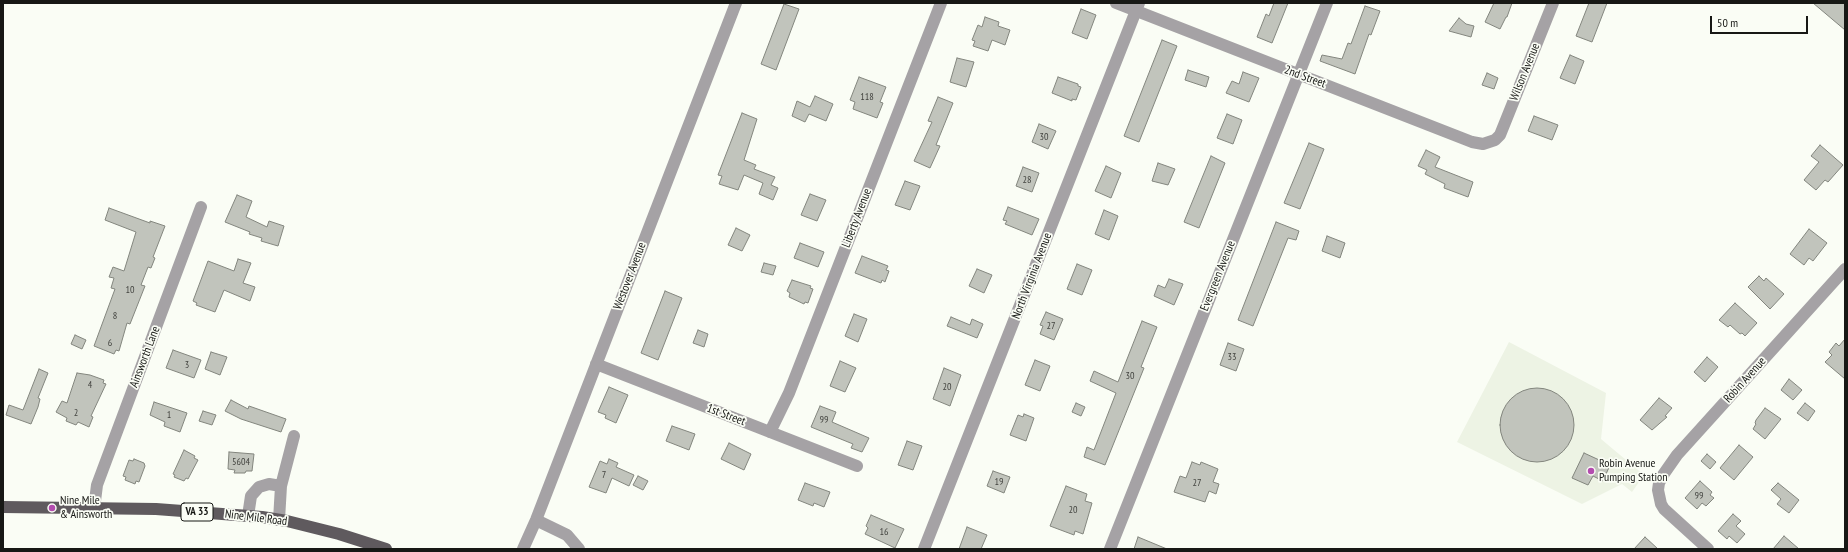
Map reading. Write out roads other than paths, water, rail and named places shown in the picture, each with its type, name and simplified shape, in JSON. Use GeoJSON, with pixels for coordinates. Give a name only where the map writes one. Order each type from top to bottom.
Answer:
{"type":"FeatureCollection","features":[{"type":"Feature","properties":{"kind":"main road","name":"Nine Mile Road"},"geometry":{"type":"LineString","coordinates":[[3,507],[182,510],[248,516],[279,520],[339,534],[386,549]]}},
{"type":"Feature","properties":{"kind":"street","name":"Westover Avenue"},"geometry":{"type":"LineString","coordinates":[[523,549],[536,520],[736,3]]}},
{"type":"Feature","properties":{"kind":"street","name":"Liberty Avenue"},"geometry":{"type":"LineString","coordinates":[[770,432],[779,417],[789,393],[941,3]]}},
{"type":"Feature","properties":{"kind":"street","name":"2nd Street"},"geometry":{"type":"LineString","coordinates":[[1116,3],[1138,7],[1299,74],[1472,142],[1483,144],[1495,140]]}},
{"type":"Feature","properties":{"kind":"street","name":"Evergreen Avenue"},"geometry":{"type":"LineString","coordinates":[[1110,549],[1327,3]]}},
{"type":"Feature","properties":{"kind":"street","name":"Wilson Avenue"},"geometry":{"type":"LineString","coordinates":[[1495,140],[1500,135],[1553,3]]}},
{"type":"Feature","properties":{"kind":"street","name":"North Virginia Avenue"},"geometry":{"type":"LineString","coordinates":[[924,549],[1138,7]]}},
{"type":"Feature","properties":{"kind":"street","name":"Ainsworth Lane"},"geometry":{"type":"LineString","coordinates":[[94,509],[97,486],[102,471],[202,207]]}},
{"type":"Feature","properties":{"kind":"street","name":"Robin Avenue"},"geometry":{"type":"LineString","coordinates":[[1708,549],[1664,509],[1659,497],[1659,483],[1677,455],[1845,269]]}},
{"type":"Feature","properties":{"kind":"street","name":"1st Street"},"geometry":{"type":"LineString","coordinates":[[596,364],[857,466]]}},
{"type":"Feature","properties":{"kind":"street"},"geometry":{"type":"LineString","coordinates":[[279,520],[281,486],[294,436]]}},
{"type":"Feature","properties":{"kind":"street"},"geometry":{"type":"LineString","coordinates":[[248,516],[251,496],[259,487],[269,484],[281,486]]}},
{"type":"Feature","properties":{"kind":"street"},"geometry":{"type":"LineString","coordinates":[[536,520],[567,535],[579,549]]}},
{"type":"Feature","properties":{"kind":"place","name":"Robin Avenue Pumping Station"},"geometry":{"type":"Point","coordinates":[1591,471]}},
{"type":"Feature","properties":{"kind":"place","name":"Nine Mile & Ainsworth"},"geometry":{"type":"Point","coordinates":[52,508]}}]}
